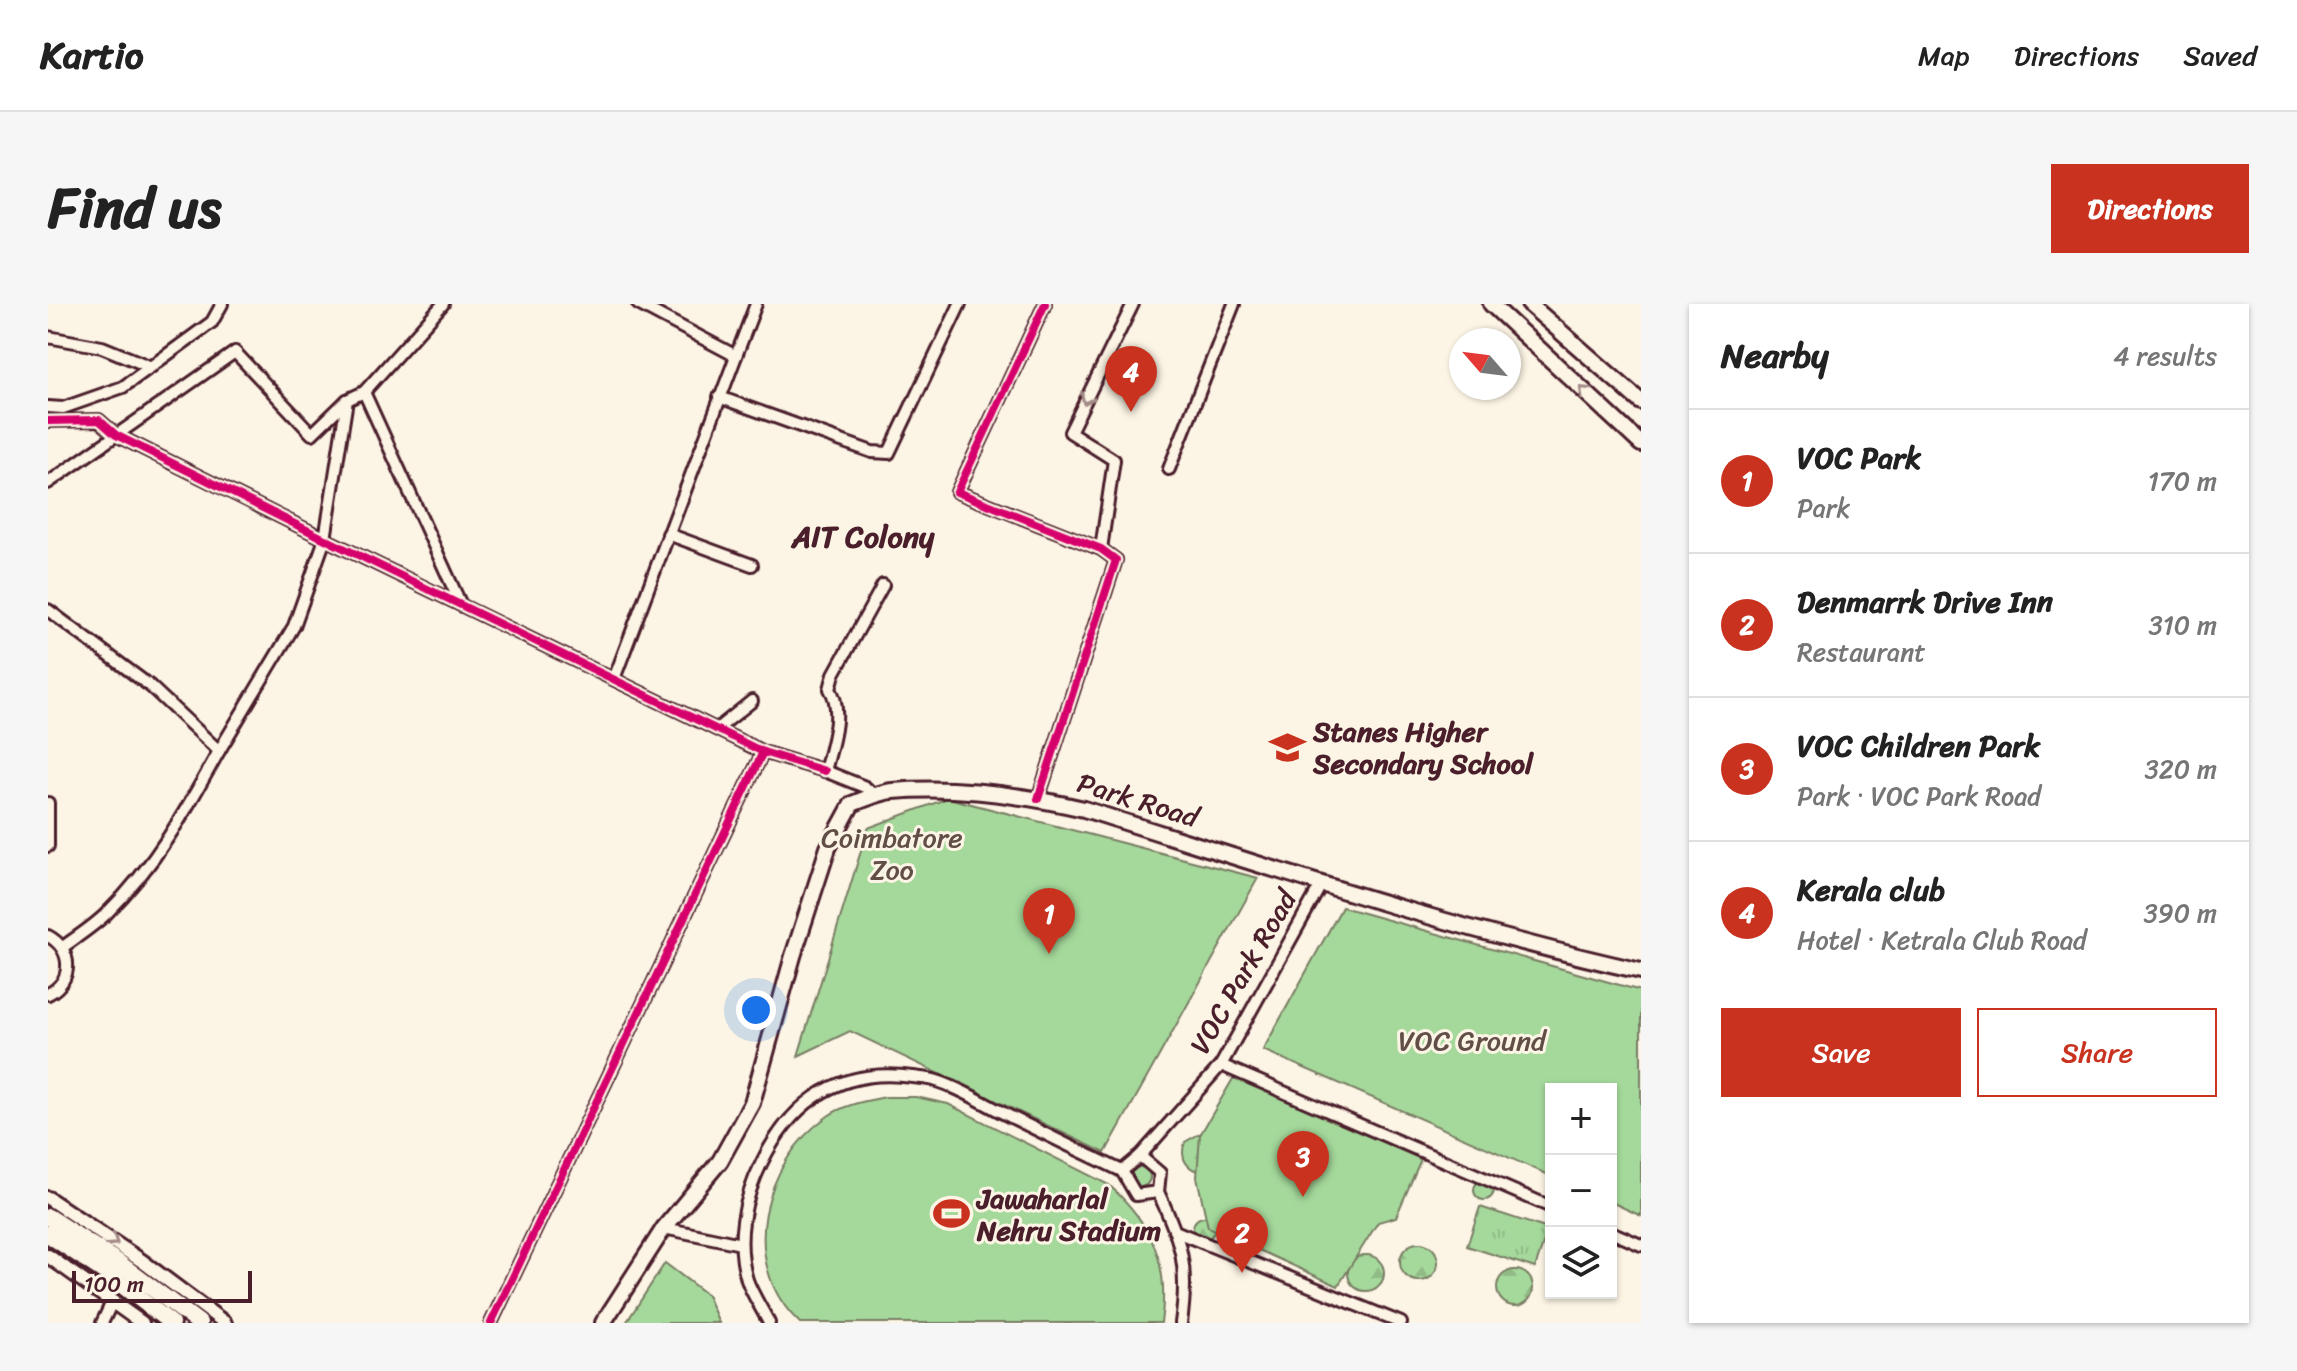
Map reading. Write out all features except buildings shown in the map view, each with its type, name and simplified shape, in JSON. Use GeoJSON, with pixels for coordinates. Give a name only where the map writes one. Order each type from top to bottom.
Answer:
{"type":"FeatureCollection","features":[{"type":"Feature","properties":{"kind":"highway"},"geometry":{"type":"LineString","coordinates":[[48,1217],[116,1261],[199,1323]]}},
{"type":"Feature","properties":{"kind":"highway"},"geometry":{"type":"LineString","coordinates":[[48,1234],[105,1272],[171,1323]]}},
{"type":"Feature","properties":{"kind":"main road"},"geometry":{"type":"LineString","coordinates":[[1491,304],[1641,444]]}},
{"type":"Feature","properties":{"kind":"main road"},"geometry":{"type":"LineString","coordinates":[[1529,304],[1641,402]]}},
{"type":"Feature","properties":{"kind":"main road","name":"Park Road"},"geometry":{"type":"LineString","coordinates":[[603,1323],[664,1228],[720,1161],[752,1103],[793,956],[828,848],[852,804],[875,796],[890,791],[960,792],[1038,799],[1084,809],[1322,883],[1575,956],[1641,971]]}},
{"type":"Feature","properties":{"kind":"street"},"geometry":{"type":"LineString","coordinates":[[48,407],[63,408],[123,387],[212,322],[222,304]]}},
{"type":"Feature","properties":{"kind":"street"},"geometry":{"type":"LineString","coordinates":[[48,483],[235,352],[312,434],[347,400],[364,392],[443,304]]}},
{"type":"Feature","properties":{"kind":"street"},"geometry":{"type":"LineString","coordinates":[[638,304],[736,356]]}},
{"type":"Feature","properties":{"kind":"street"},"geometry":{"type":"LineString","coordinates":[[614,679],[756,304]]}},
{"type":"Feature","properties":{"kind":"street"},"geometry":{"type":"LineString","coordinates":[[719,397],[872,452],[889,453],[960,304]]}},
{"type":"Feature","properties":{"kind":"street"},"geometry":{"type":"LineString","coordinates":[[1038,799],[1116,560],[1101,549],[957,492],[1045,304]]}},
{"type":"Feature","properties":{"kind":"street"},"geometry":{"type":"LineString","coordinates":[[1101,549],[1114,460],[1070,432],[1133,304]]}},
{"type":"Feature","properties":{"kind":"street"},"geometry":{"type":"LineString","coordinates":[[1169,469],[1234,304]]}},
{"type":"Feature","properties":{"kind":"street"},"geometry":{"type":"LineString","coordinates":[[48,337],[102,347],[151,367]]}},
{"type":"Feature","properties":{"kind":"street"},"geometry":{"type":"LineString","coordinates":[[364,392],[461,605]]}},
{"type":"Feature","properties":{"kind":"street"},"geometry":{"type":"LineString","coordinates":[[63,947],[106,915],[148,867],[183,815],[294,626],[325,539],[347,400]]}},
{"type":"Feature","properties":{"kind":"street"},"geometry":{"type":"LineString","coordinates":[[48,421],[99,420],[116,435],[763,752],[825,771],[865,787],[875,796]]}},
{"type":"Feature","properties":{"kind":"street"},"geometry":{"type":"LineString","coordinates":[[668,534],[752,565]]}},
{"type":"Feature","properties":{"kind":"street"},"geometry":{"type":"LineString","coordinates":[[825,771],[833,741],[836,699],[830,689],[834,674],[883,585]]}},
{"type":"Feature","properties":{"kind":"street"},"geometry":{"type":"LineString","coordinates":[[48,610],[150,686],[219,751]]}},
{"type":"Feature","properties":{"kind":"street"},"geometry":{"type":"LineString","coordinates":[[717,729],[752,701]]}},
{"type":"Feature","properties":{"kind":"street"},"geometry":{"type":"LineString","coordinates":[[491,1323],[763,752]]}},
{"type":"Feature","properties":{"kind":"street"},"geometry":{"type":"LineString","coordinates":[[48,803],[48,846]]}},
{"type":"Feature","properties":{"kind":"street","name":"VOC Park Road"},"geometry":{"type":"LineString","coordinates":[[1140,1156],[1221,1065],[1322,883]]}},
{"type":"Feature","properties":{"kind":"street"},"geometry":{"type":"LineString","coordinates":[[48,936],[63,947],[67,957],[66,977],[60,986],[48,994]]}},
{"type":"Feature","properties":{"kind":"street"},"geometry":{"type":"LineString","coordinates":[[1221,1065],[1545,1204]]}},
{"type":"Feature","properties":{"kind":"street"},"geometry":{"type":"LineString","coordinates":[[769,1323],[747,1280],[741,1244],[743,1212],[752,1182],[768,1150],[789,1121],[836,1083],[887,1073],[937,1081],[1122,1171],[1136,1195],[1158,1192]]}},
{"type":"Feature","properties":{"kind":"street"},"geometry":{"type":"LineString","coordinates":[[1122,1171],[1140,1156],[1160,1173],[1158,1192],[1177,1232],[1184,1262],[1181,1323]]}},
{"type":"Feature","properties":{"kind":"street"},"geometry":{"type":"LineString","coordinates":[[48,1198],[155,1270],[225,1323]]}},
{"type":"Feature","properties":{"kind":"street"},"geometry":{"type":"LineString","coordinates":[[664,1228],[741,1244]]}},
{"type":"Feature","properties":{"kind":"street"},"geometry":{"type":"LineString","coordinates":[[1177,1232],[1401,1323]]}},
{"type":"Feature","properties":{"kind":"street"},"geometry":{"type":"LineString","coordinates":[[1617,1235],[1641,1245]]}},
{"type":"Feature","properties":{"kind":"street"},"geometry":{"type":"LineString","coordinates":[[48,1256],[142,1323]]}},
{"type":"Feature","properties":{"kind":"street"},"geometry":{"type":"LineString","coordinates":[[102,1323],[113,1300]]}},
{"type":"Feature","properties":{"kind":"green space","name":"Coimbatore Zoo"},"geometry":{"type":"Polygon","coordinates":[[[948,798],[1258,878],[1105,1153],[850,1031],[798,1056],[868,828],[948,798]]]}},
{"type":"Feature","properties":{"kind":"green space","name":"VOC Ground"},"geometry":{"type":"Polygon","coordinates":[[[1342,907],[1641,991],[1641,1216],[1617,1205],[1617,1083],[1545,1083],[1545,1173],[1263,1050],[1342,907]]]}},
{"type":"Feature","properties":{"kind":"green space"},"geometry":{"type":"Polygon","coordinates":[[[1234,1077],[1421,1159],[1396,1217],[1378,1222],[1338,1286],[1208,1227],[1197,1177],[1200,1135],[1234,1077]]]}},
{"type":"Feature","properties":{"kind":"green space","name":"Jawaharlal Nehru Stadium"},"geometry":{"type":"Polygon","coordinates":[[[886,1097],[916,1097],[948,1104],[1109,1185],[1137,1215],[1154,1246],[1163,1282],[1161,1323],[800,1323],[780,1299],[769,1273],[764,1244],[766,1215],[774,1186],[787,1159],[805,1135],[828,1116],[849,1106],[886,1097]]]}},
{"type":"Feature","properties":{"kind":"green space"},"geometry":{"type":"Polygon","coordinates":[[[1201,1133],[1207,1134],[1204,1172],[1189,1166],[1183,1153],[1185,1142],[1201,1133]]]}},
{"type":"Feature","properties":{"kind":"green space"},"geometry":{"type":"Polygon","coordinates":[[[1140,1167],[1147,1170],[1150,1177],[1147,1184],[1140,1187],[1133,1184],[1130,1177],[1133,1170],[1140,1167]]]}},
{"type":"Feature","properties":{"kind":"green space"},"geometry":{"type":"Polygon","coordinates":[[[1484,1180],[1491,1183],[1494,1190],[1491,1197],[1484,1200],[1477,1197],[1474,1190],[1477,1183],[1484,1180]]]}},
{"type":"Feature","properties":{"kind":"green space"},"geometry":{"type":"Polygon","coordinates":[[[1480,1207],[1545,1228],[1545,1238],[1535,1268],[1467,1246],[1480,1207]]]}},
{"type":"Feature","properties":{"kind":"green space"},"geometry":{"type":"Polygon","coordinates":[[[1204,1217],[1215,1228],[1204,1239],[1193,1228],[1204,1217]]]}},
{"type":"Feature","properties":{"kind":"green space"},"geometry":{"type":"Polygon","coordinates":[[[1419,1243],[1433,1248],[1438,1262],[1433,1276],[1419,1281],[1405,1276],[1400,1262],[1405,1248],[1419,1243]]]}},
{"type":"Feature","properties":{"kind":"green space"},"geometry":{"type":"Polygon","coordinates":[[[1366,1255],[1379,1260],[1384,1273],[1379,1286],[1366,1291],[1353,1286],[1348,1273],[1353,1260],[1366,1255]]]}},
{"type":"Feature","properties":{"kind":"green space"},"geometry":{"type":"Polygon","coordinates":[[[665,1263],[707,1295],[719,1323],[626,1323],[665,1263]]]}},
{"type":"Feature","properties":{"kind":"green space"},"geometry":{"type":"Polygon","coordinates":[[[1515,1270],[1527,1276],[1533,1288],[1527,1300],[1515,1306],[1503,1300],[1497,1288],[1503,1276],[1515,1270]]]}},
{"type":"Feature","properties":{"kind":"cycle path"},"geometry":{"type":"LineString","coordinates":[[1038,799],[1116,560],[1101,549],[957,492],[1045,304]]}},
{"type":"Feature","properties":{"kind":"cycle path"},"geometry":{"type":"LineString","coordinates":[[48,421],[99,420],[116,435],[763,752]]}},
{"type":"Feature","properties":{"kind":"cycle path"},"geometry":{"type":"LineString","coordinates":[[491,1323],[763,752],[825,771]]}},
{"type":"Feature","properties":{"kind":"place","name":"Kerala club"},"geometry":{"type":"Point","coordinates":[1131,412]}},
{"type":"Feature","properties":{"kind":"place","name":"Stanes Higher Secondary School"},"geometry":{"type":"Point","coordinates":[1287,747]}},
{"type":"Feature","properties":{"kind":"place","name":"VOC Park"},"geometry":{"type":"Point","coordinates":[1049,954]}},
{"type":"Feature","properties":{"kind":"place","name":"VOC Children Park"},"geometry":{"type":"Point","coordinates":[1303,1197]}},
{"type":"Feature","properties":{"kind":"place","name":"Jawaharlal Nehru Stadium"},"geometry":{"type":"Point","coordinates":[951,1214]}},
{"type":"Feature","properties":{"kind":"place","name":"Denmarrk Drive Inn"},"geometry":{"type":"Point","coordinates":[1242,1273]}},
{"type":"Feature","properties":{"kind":"district","name":"AIT Colony"},"geometry":{"type":"Point","coordinates":[863,537]}}]}
